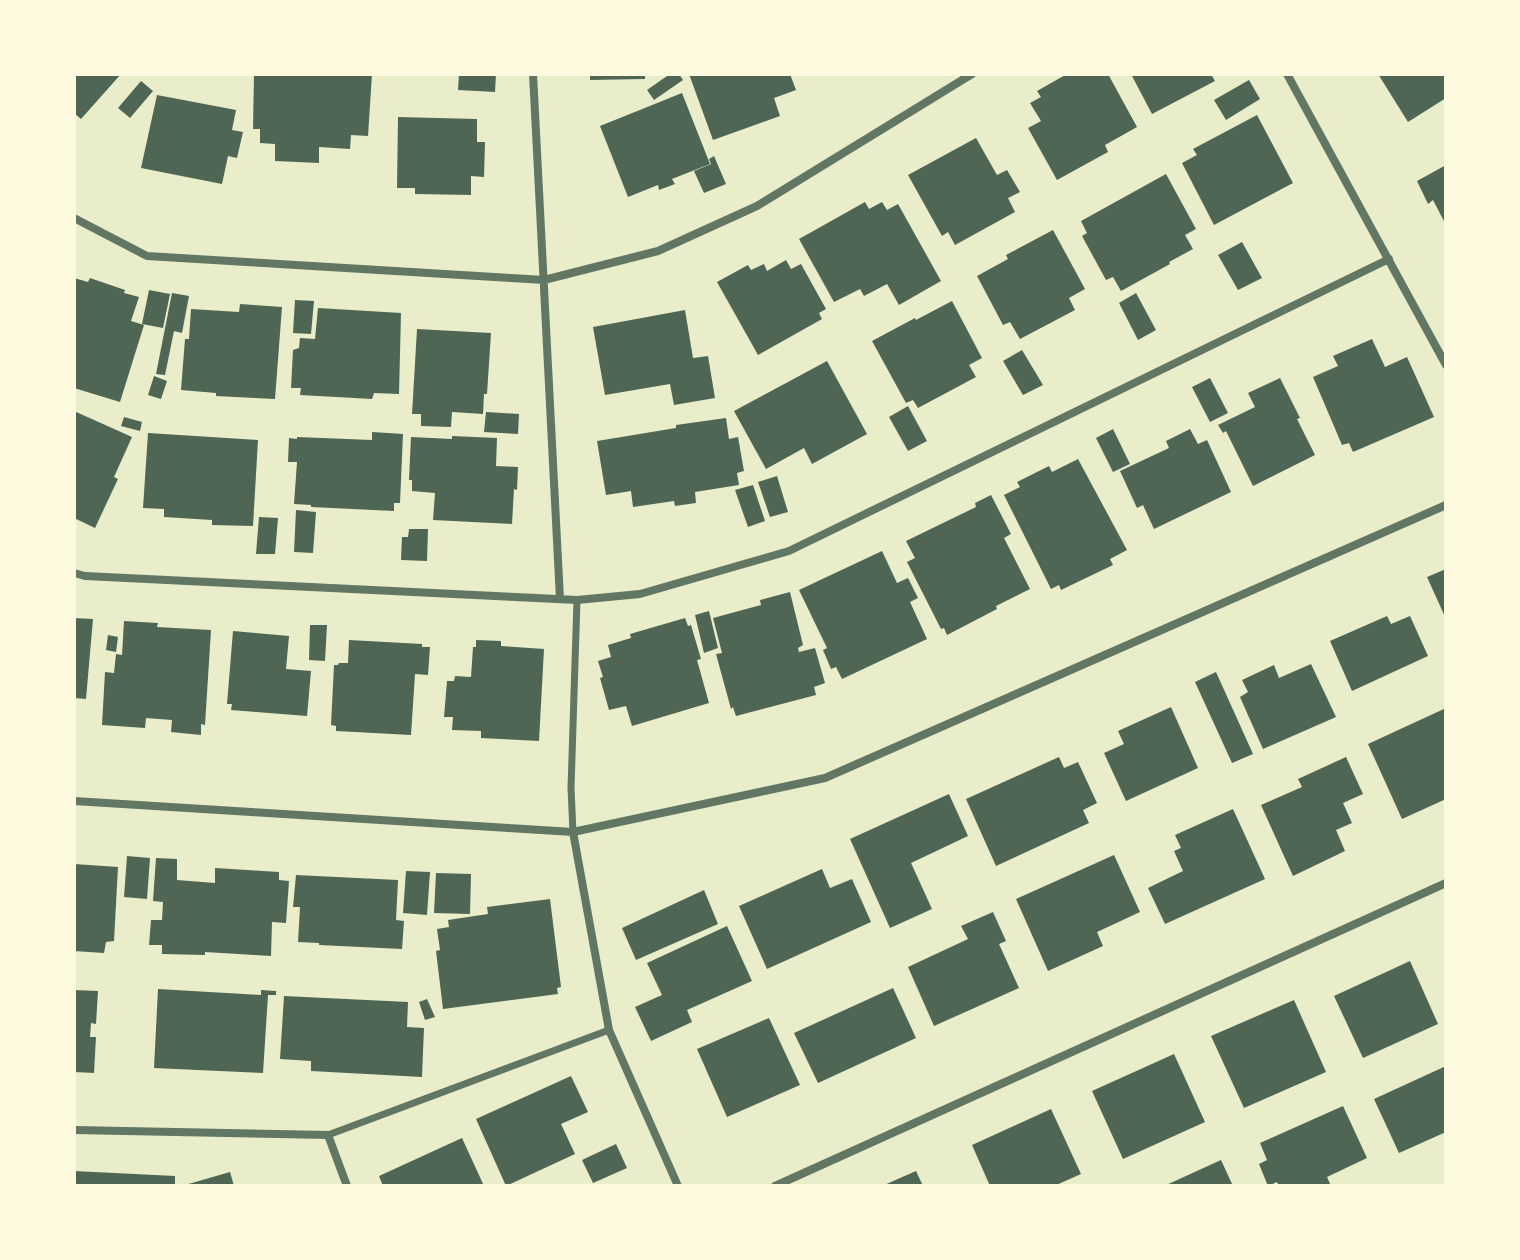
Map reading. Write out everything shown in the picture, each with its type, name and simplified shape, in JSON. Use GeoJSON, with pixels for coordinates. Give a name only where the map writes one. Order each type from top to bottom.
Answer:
{"type":"FeatureCollection","features":[{"type":"Feature","properties":{"kind":"street"},"geometry":{"type":"LineString","coordinates":[[533,74],[560,599]]}},
{"type":"Feature","properties":{"kind":"street"},"geometry":{"type":"LineString","coordinates":[[74,218],[147,256],[544,280],[658,251],[757,206],[972,74]]}},
{"type":"Feature","properties":{"kind":"street"},"geometry":{"type":"LineString","coordinates":[[1287,74],[1446,365]]}},
{"type":"Feature","properties":{"kind":"street"},"geometry":{"type":"LineString","coordinates":[[74,573],[85,576],[577,600],[640,594],[789,551],[1389,259]]}},
{"type":"Feature","properties":{"kind":"street"},"geometry":{"type":"LineString","coordinates":[[74,801],[573,832],[825,778],[1446,505]]}},
{"type":"Feature","properties":{"kind":"street"},"geometry":{"type":"LineString","coordinates":[[577,600],[571,788],[573,832],[609,1030],[678,1186]]}},
{"type":"Feature","properties":{"kind":"street"},"geometry":{"type":"LineString","coordinates":[[775,1186],[1446,883]]}},
{"type":"Feature","properties":{"kind":"street"},"geometry":{"type":"LineString","coordinates":[[74,1130],[328,1135],[609,1030]]}},
{"type":"Feature","properties":{"kind":"street"},"geometry":{"type":"LineString","coordinates":[[328,1135],[347,1186]]}},
{"type":"Feature","properties":{"kind":"building"},"geometry":{"type":"Polygon","coordinates":[[[74,74],[121,74],[81,119],[74,113],[74,74]]]}},
{"type":"Feature","properties":{"kind":"building"},"geometry":{"type":"Polygon","coordinates":[[[254,74],[372,74],[368,136],[351,135],[350,149],[319,147],[319,163],[275,161],[275,144],[260,143],[260,129],[253,129],[254,74]]]}},
{"type":"Feature","properties":{"kind":"building"},"geometry":{"type":"Polygon","coordinates":[[[459,74],[496,74],[495,92],[458,90],[459,74]]]}},
{"type":"Feature","properties":{"kind":"building"},"geometry":{"type":"Polygon","coordinates":[[[590,74],[645,74],[645,79],[590,80],[590,74]]]}},
{"type":"Feature","properties":{"kind":"building"},"geometry":{"type":"Polygon","coordinates":[[[670,74],[679,74],[683,80],[654,100],[647,90],[670,74]]]}},
{"type":"Feature","properties":{"kind":"building"},"geometry":{"type":"Polygon","coordinates":[[[689,74],[790,74],[796,90],[774,98],[780,116],[713,140],[689,74]]]}},
{"type":"Feature","properties":{"kind":"building"},"geometry":{"type":"Polygon","coordinates":[[[1067,74],[1108,74],[1137,127],[1105,145],[1108,152],[1057,180],[1028,128],[1041,121],[1030,103],[1041,97],[1037,91],[1067,74]]]}},
{"type":"Feature","properties":{"kind":"building"},"geometry":{"type":"Polygon","coordinates":[[[1131,74],[1211,74],[1215,81],[1152,114],[1131,74]]]}},
{"type":"Feature","properties":{"kind":"building"},"geometry":{"type":"Polygon","coordinates":[[[1378,74],[1446,74],[1446,98],[1408,122],[1378,74]]]}},
{"type":"Feature","properties":{"kind":"building"},"geometry":{"type":"Polygon","coordinates":[[[1249,80],[1260,99],[1226,120],[1214,100],[1249,80]]]}},
{"type":"Feature","properties":{"kind":"building"},"geometry":{"type":"Polygon","coordinates":[[[141,81],[153,91],[130,118],[118,108],[141,81]]]}},
{"type":"Feature","properties":{"kind":"building"},"geometry":{"type":"Polygon","coordinates":[[[682,93],[710,164],[672,179],[675,184],[659,190],[658,185],[628,197],[600,126],[682,93]]]}},
{"type":"Feature","properties":{"kind":"building"},"geometry":{"type":"Polygon","coordinates":[[[157,95],[236,110],[232,130],[243,132],[237,158],[228,156],[222,184],[141,168],[157,95]]]}},
{"type":"Feature","properties":{"kind":"building"},"geometry":{"type":"Polygon","coordinates":[[[1257,115],[1293,183],[1214,225],[1182,163],[1197,155],[1193,149],[1257,115]]]}},
{"type":"Feature","properties":{"kind":"building"},"geometry":{"type":"Polygon","coordinates":[[[398,117],[477,119],[477,142],[485,142],[484,177],[471,176],[471,195],[415,194],[415,188],[397,188],[398,117]]]}},
{"type":"Feature","properties":{"kind":"building"},"geometry":{"type":"Polygon","coordinates":[[[976,138],[997,175],[1007,170],[1020,192],[1008,198],[1015,212],[955,245],[948,232],[942,236],[908,175],[976,138]]]}},
{"type":"Feature","properties":{"kind":"building"},"geometry":{"type":"Polygon","coordinates":[[[714,156],[726,184],[704,193],[694,171],[711,164],[709,159],[714,156]]]}},
{"type":"Feature","properties":{"kind":"building"},"geometry":{"type":"Polygon","coordinates":[[[1446,165],[1446,225],[1433,200],[1428,204],[1417,181],[1446,165]]]}},
{"type":"Feature","properties":{"kind":"building"},"geometry":{"type":"Polygon","coordinates":[[[1166,174],[1196,229],[1185,235],[1193,249],[1121,291],[1113,277],[1106,280],[1082,236],[1087,233],[1081,221],[1166,174]]]}},
{"type":"Feature","properties":{"kind":"building"},"geometry":{"type":"Polygon","coordinates":[[[865,202],[869,209],[882,202],[887,210],[898,204],[941,281],[899,305],[887,284],[864,296],[860,289],[834,302],[799,239],[865,202]]]}},
{"type":"Feature","properties":{"kind":"building"},"geometry":{"type":"Polygon","coordinates":[[[1053,230],[1085,289],[1069,298],[1075,310],[1020,339],[1010,322],[1003,325],[977,276],[1008,259],[1006,255],[1053,230]]]}},
{"type":"Feature","properties":{"kind":"building"},"geometry":{"type":"Polygon","coordinates":[[[1242,242],[1262,278],[1238,290],[1218,255],[1242,242]]]}},
{"type":"Feature","properties":{"kind":"building"},"geometry":{"type":"Polygon","coordinates":[[[786,260],[791,269],[801,264],[826,309],[819,313],[822,319],[758,355],[717,282],[748,265],[751,270],[764,264],[767,271],[786,260]]]}},
{"type":"Feature","properties":{"kind":"building"},"geometry":{"type":"Polygon","coordinates":[[[74,278],[88,282],[90,278],[139,297],[131,321],[144,325],[120,402],[74,388],[74,278]]]}},
{"type":"Feature","properties":{"kind":"building"},"geometry":{"type":"Polygon","coordinates":[[[149,290],[170,294],[163,328],[142,324],[149,290]]]}},
{"type":"Feature","properties":{"kind":"building"},"geometry":{"type":"Polygon","coordinates":[[[172,293],[189,296],[182,333],[174,331],[165,375],[156,374],[172,293]]]}},
{"type":"Feature","properties":{"kind":"building"},"geometry":{"type":"Polygon","coordinates":[[[1136,293],[1156,330],[1138,340],[1119,303],[1136,293]]]}},
{"type":"Feature","properties":{"kind":"building"},"geometry":{"type":"Polygon","coordinates":[[[295,300],[314,301],[311,334],[293,333],[295,300]]]}},
{"type":"Feature","properties":{"kind":"building"},"geometry":{"type":"Polygon","coordinates":[[[952,301],[982,358],[969,365],[976,377],[918,408],[913,400],[906,403],[872,341],[952,301]]]}},
{"type":"Feature","properties":{"kind":"building"},"geometry":{"type":"Polygon","coordinates":[[[240,304],[282,307],[275,399],[216,396],[216,393],[181,390],[191,309],[239,312],[240,304]]]}},
{"type":"Feature","properties":{"kind":"building"},"geometry":{"type":"Polygon","coordinates":[[[318,308],[401,313],[399,394],[374,393],[372,399],[300,395],[301,388],[291,388],[293,350],[299,348],[300,338],[315,339],[318,308]]]}},
{"type":"Feature","properties":{"kind":"building"},"geometry":{"type":"Polygon","coordinates":[[[685,310],[693,358],[708,356],[715,398],[674,405],[670,384],[605,395],[593,327],[685,310]]]}},
{"type":"Feature","properties":{"kind":"building"},"geometry":{"type":"Polygon","coordinates":[[[417,329],[491,333],[483,414],[452,412],[451,427],[421,426],[421,414],[412,414],[417,329]]]}},
{"type":"Feature","properties":{"kind":"building"},"geometry":{"type":"Polygon","coordinates":[[[1372,339],[1385,367],[1407,357],[1434,417],[1353,452],[1349,443],[1342,445],[1313,377],[1338,366],[1333,356],[1372,339]]]}},
{"type":"Feature","properties":{"kind":"building"},"geometry":{"type":"Polygon","coordinates":[[[1022,350],[1043,385],[1023,395],[1003,361],[1022,350]]]}},
{"type":"Feature","properties":{"kind":"building"},"geometry":{"type":"Polygon","coordinates":[[[827,361],[867,434],[812,464],[804,448],[766,469],[734,411],[827,361]]]}},
{"type":"Feature","properties":{"kind":"building"},"geometry":{"type":"Polygon","coordinates":[[[154,376],[167,381],[161,399],[148,395],[154,376]]]}},
{"type":"Feature","properties":{"kind":"building"},"geometry":{"type":"Polygon","coordinates":[[[1210,378],[1228,413],[1210,422],[1192,387],[1210,378]]]}},
{"type":"Feature","properties":{"kind":"building"},"geometry":{"type":"Polygon","coordinates":[[[1280,378],[1315,455],[1253,486],[1226,431],[1223,433],[1218,425],[1255,407],[1248,393],[1280,378]]]}},
{"type":"Feature","properties":{"kind":"building"},"geometry":{"type":"Polygon","coordinates":[[[908,406],[927,441],[908,451],[889,417],[908,406]]]}},
{"type":"Feature","properties":{"kind":"building"},"geometry":{"type":"Polygon","coordinates":[[[74,411],[132,437],[114,477],[118,479],[95,528],[74,518],[74,411]]]}},
{"type":"Feature","properties":{"kind":"building"},"geometry":{"type":"Polygon","coordinates":[[[486,412],[519,414],[518,434],[484,432],[486,412]]]}},
{"type":"Feature","properties":{"kind":"building"},"geometry":{"type":"Polygon","coordinates":[[[124,417],[142,422],[140,431],[121,426],[124,417]]]}},
{"type":"Feature","properties":{"kind":"building"},"geometry":{"type":"Polygon","coordinates":[[[726,418],[729,439],[738,437],[744,471],[737,473],[739,485],[695,492],[696,503],[675,506],[674,501],[633,507],[631,491],[606,495],[597,441],[726,418]]]}},
{"type":"Feature","properties":{"kind":"building"},"geometry":{"type":"Polygon","coordinates":[[[1113,429],[1130,464],[1113,472],[1096,438],[1113,429]]]}},
{"type":"Feature","properties":{"kind":"building"},"geometry":{"type":"Polygon","coordinates":[[[1190,429],[1198,444],[1207,440],[1231,492],[1154,529],[1143,505],[1137,508],[1120,471],[1169,448],[1166,441],[1190,429]]]}},
{"type":"Feature","properties":{"kind":"building"},"geometry":{"type":"Polygon","coordinates":[[[372,432],[403,434],[400,503],[394,503],[394,511],[294,504],[297,462],[288,462],[289,438],[372,440],[372,432]]]}},
{"type":"Feature","properties":{"kind":"building"},"geometry":{"type":"Polygon","coordinates":[[[148,433],[258,440],[253,526],[212,525],[212,520],[164,517],[164,509],[143,508],[148,433]]]}},
{"type":"Feature","properties":{"kind":"building"},"geometry":{"type":"Polygon","coordinates":[[[452,436],[497,438],[496,466],[518,467],[512,524],[433,520],[435,493],[412,491],[412,480],[409,480],[411,437],[452,439],[452,436]]]}},
{"type":"Feature","properties":{"kind":"building"},"geometry":{"type":"Polygon","coordinates":[[[1078,459],[1127,550],[1110,559],[1113,565],[1061,590],[1059,585],[1051,589],[1004,495],[1020,487],[1017,482],[1049,466],[1052,472],[1078,459]]]}},
{"type":"Feature","properties":{"kind":"building"},"geometry":{"type":"Polygon","coordinates":[[[777,476],[788,512],[770,517],[758,482],[777,476]]]}},
{"type":"Feature","properties":{"kind":"building"},"geometry":{"type":"Polygon","coordinates":[[[753,485],[765,521],[748,527],[735,490],[753,485]]]}},
{"type":"Feature","properties":{"kind":"building"},"geometry":{"type":"Polygon","coordinates":[[[991,495],[1011,534],[1004,538],[1030,589],[947,635],[907,562],[915,558],[906,541],[976,507],[975,503],[991,495]]]}},
{"type":"Feature","properties":{"kind":"building"},"geometry":{"type":"Polygon","coordinates":[[[296,510],[316,512],[313,553],[294,552],[296,510]]]}},
{"type":"Feature","properties":{"kind":"building"},"geometry":{"type":"Polygon","coordinates":[[[259,517],[278,518],[275,554],[256,554],[259,517]]]}},
{"type":"Feature","properties":{"kind":"building"},"geometry":{"type":"Polygon","coordinates":[[[409,529],[428,529],[427,561],[401,560],[402,537],[408,537],[409,529]]]}},
{"type":"Feature","properties":{"kind":"building"},"geometry":{"type":"Polygon","coordinates":[[[882,551],[897,583],[908,578],[918,598],[910,602],[927,639],[842,679],[836,667],[831,669],[823,650],[827,648],[799,590],[882,551]]]}},
{"type":"Feature","properties":{"kind":"building"},"geometry":{"type":"Polygon","coordinates":[[[1446,569],[1446,619],[1427,577],[1446,569]]]}},
{"type":"Feature","properties":{"kind":"building"},"geometry":{"type":"Polygon","coordinates":[[[790,592],[803,645],[798,648],[799,652],[815,648],[825,683],[814,687],[816,695],[736,716],[733,707],[731,709],[716,654],[722,653],[713,618],[761,605],[760,600],[790,592]]]}},
{"type":"Feature","properties":{"kind":"building"},"geometry":{"type":"Polygon","coordinates":[[[709,611],[718,648],[704,653],[695,615],[709,611]]]}},
{"type":"Feature","properties":{"kind":"building"},"geometry":{"type":"Polygon","coordinates":[[[1387,616],[1391,624],[1410,616],[1428,656],[1352,691],[1330,641],[1387,616]]]}},
{"type":"Feature","properties":{"kind":"building"},"geometry":{"type":"Polygon","coordinates":[[[74,618],[93,619],[86,699],[74,698],[74,618]]]}},
{"type":"Feature","properties":{"kind":"building"},"geometry":{"type":"Polygon","coordinates":[[[685,618],[688,626],[691,625],[701,659],[697,660],[709,703],[632,726],[626,706],[609,710],[598,661],[611,657],[608,645],[631,638],[630,634],[685,618]]]}},
{"type":"Feature","properties":{"kind":"building"},"geometry":{"type":"Polygon","coordinates":[[[124,621],[158,623],[157,627],[211,630],[205,725],[201,724],[201,735],[171,732],[172,720],[146,718],[145,728],[102,725],[105,672],[114,673],[116,654],[122,655],[124,621]]]}},
{"type":"Feature","properties":{"kind":"building"},"geometry":{"type":"Polygon","coordinates":[[[310,625],[327,625],[325,661],[309,660],[310,625]]]}},
{"type":"Feature","properties":{"kind":"building"},"geometry":{"type":"Polygon","coordinates":[[[233,631],[289,636],[286,669],[311,671],[307,716],[231,710],[232,704],[227,704],[233,631]]]}},
{"type":"Feature","properties":{"kind":"building"},"geometry":{"type":"Polygon","coordinates":[[[108,635],[118,637],[116,652],[106,650],[108,635]]]}},
{"type":"Feature","properties":{"kind":"building"},"geometry":{"type":"Polygon","coordinates":[[[349,640],[430,647],[428,675],[415,674],[411,735],[336,731],[336,726],[331,725],[334,665],[348,663],[349,640]]]}},
{"type":"Feature","properties":{"kind":"building"},"geometry":{"type":"Polygon","coordinates":[[[476,640],[501,641],[501,646],[544,649],[539,741],[481,738],[481,731],[452,730],[453,717],[444,717],[447,681],[454,681],[455,676],[471,677],[476,640]]]}},
{"type":"Feature","properties":{"kind":"building"},"geometry":{"type":"Polygon","coordinates":[[[1311,664],[1336,717],[1263,749],[1240,697],[1248,692],[1242,680],[1274,665],[1279,678],[1311,664]]]}},
{"type":"Feature","properties":{"kind":"building"},"geometry":{"type":"Polygon","coordinates":[[[1216,672],[1253,754],[1232,763],[1195,682],[1216,672]]]}},
{"type":"Feature","properties":{"kind":"building"},"geometry":{"type":"Polygon","coordinates":[[[1171,707],[1198,768],[1126,801],[1104,753],[1124,744],[1118,731],[1171,707]]]}},
{"type":"Feature","properties":{"kind":"building"},"geometry":{"type":"Polygon","coordinates":[[[1446,708],[1446,799],[1402,819],[1368,744],[1446,708]]]}},
{"type":"Feature","properties":{"kind":"building"},"geometry":{"type":"Polygon","coordinates":[[[1059,757],[1064,768],[1078,762],[1097,803],[1083,810],[1089,823],[996,866],[966,799],[1059,757]]]}},
{"type":"Feature","properties":{"kind":"building"},"geometry":{"type":"Polygon","coordinates":[[[1346,757],[1363,794],[1343,803],[1352,823],[1336,830],[1345,851],[1293,876],[1261,805],[1302,787],[1298,779],[1346,757]]]}},
{"type":"Feature","properties":{"kind":"building"},"geometry":{"type":"Polygon","coordinates":[[[949,794],[968,836],[911,863],[932,909],[890,928],[850,839],[949,794]]]}},
{"type":"Feature","properties":{"kind":"building"},"geometry":{"type":"Polygon","coordinates":[[[1233,809],[1265,879],[1165,924],[1148,888],[1183,871],[1174,851],[1181,848],[1175,835],[1233,809]]]}},
{"type":"Feature","properties":{"kind":"building"},"geometry":{"type":"Polygon","coordinates":[[[1114,855],[1140,912],[1097,932],[1103,946],[1048,971],[1016,899],[1114,855]]]}},
{"type":"Feature","properties":{"kind":"building"},"geometry":{"type":"Polygon","coordinates":[[[127,856],[150,858],[147,899],[124,897],[127,856]]]}},
{"type":"Feature","properties":{"kind":"building"},"geometry":{"type":"Polygon","coordinates":[[[156,858],[177,859],[177,880],[215,883],[215,868],[279,872],[279,880],[289,881],[286,923],[272,922],[271,956],[205,952],[205,955],[162,954],[162,945],[149,945],[151,920],[162,920],[163,902],[153,901],[156,858]]]}},
{"type":"Feature","properties":{"kind":"building"},"geometry":{"type":"Polygon","coordinates":[[[74,864],[118,867],[114,941],[106,942],[104,953],[74,951],[74,864]]]}},
{"type":"Feature","properties":{"kind":"building"},"geometry":{"type":"Polygon","coordinates":[[[822,869],[830,888],[852,879],[871,922],[767,969],[739,906],[822,869]]]}},
{"type":"Feature","properties":{"kind":"building"},"geometry":{"type":"Polygon","coordinates":[[[406,871],[430,872],[427,915],[403,913],[406,871]]]}},
{"type":"Feature","properties":{"kind":"building"},"geometry":{"type":"Polygon","coordinates":[[[436,873],[471,874],[470,914],[434,913],[436,873]]]}},
{"type":"Feature","properties":{"kind":"building"},"geometry":{"type":"Polygon","coordinates":[[[296,875],[398,880],[396,920],[404,921],[402,949],[298,942],[300,907],[293,907],[296,875]]]}},
{"type":"Feature","properties":{"kind":"building"},"geometry":{"type":"Polygon","coordinates":[[[704,890],[718,924],[636,960],[622,928],[704,890]]]}},
{"type":"Feature","properties":{"kind":"building"},"geometry":{"type":"Polygon","coordinates":[[[550,899],[561,987],[557,988],[558,994],[443,1009],[436,951],[440,950],[437,929],[449,927],[448,920],[488,914],[487,907],[550,899]]]}},
{"type":"Feature","properties":{"kind":"building"},"geometry":{"type":"Polygon","coordinates":[[[993,912],[1006,941],[999,944],[1019,988],[934,1026],[908,967],[968,939],[961,926],[993,912]]]}},
{"type":"Feature","properties":{"kind":"building"},"geometry":{"type":"Polygon","coordinates":[[[727,926],[752,981],[687,1010],[692,1022],[651,1041],[635,1007],[662,995],[647,963],[727,926]]]}},
{"type":"Feature","properties":{"kind":"building"},"geometry":{"type":"Polygon","coordinates":[[[1410,961],[1438,1024],[1363,1058],[1334,996],[1410,961]]]}},
{"type":"Feature","properties":{"kind":"building"},"geometry":{"type":"Polygon","coordinates":[[[893,988],[916,1038],[818,1083],[794,1033],[893,988]]]}},
{"type":"Feature","properties":{"kind":"building"},"geometry":{"type":"Polygon","coordinates":[[[158,989],[261,995],[261,990],[276,991],[276,995],[268,995],[263,1073],[154,1068],[158,989]]]}},
{"type":"Feature","properties":{"kind":"building"},"geometry":{"type":"Polygon","coordinates":[[[74,990],[98,991],[96,1024],[91,1023],[90,1037],[96,1037],[94,1073],[74,1072],[74,990]]]}},
{"type":"Feature","properties":{"kind":"building"},"geometry":{"type":"Polygon","coordinates":[[[284,996],[408,1002],[407,1027],[424,1028],[422,1077],[311,1071],[311,1061],[280,1059],[284,996]]]}},
{"type":"Feature","properties":{"kind":"building"},"geometry":{"type":"Polygon","coordinates":[[[427,999],[435,1017],[425,1020],[419,1002],[427,999]]]}},
{"type":"Feature","properties":{"kind":"building"},"geometry":{"type":"Polygon","coordinates":[[[1294,1000],[1326,1072],[1244,1108],[1211,1036],[1294,1000]]]}},
{"type":"Feature","properties":{"kind":"building"},"geometry":{"type":"Polygon","coordinates":[[[769,1018],[800,1085],[727,1117],[697,1049],[769,1018]]]}},
{"type":"Feature","properties":{"kind":"building"},"geometry":{"type":"Polygon","coordinates":[[[1174,1054],[1205,1122],[1123,1159],[1092,1091],[1174,1054]]]}},
{"type":"Feature","properties":{"kind":"building"},"geometry":{"type":"Polygon","coordinates":[[[1446,1066],[1446,1132],[1399,1153],[1374,1099],[1446,1066]]]}},
{"type":"Feature","properties":{"kind":"building"},"geometry":{"type":"Polygon","coordinates":[[[571,1076],[588,1112],[561,1124],[575,1154],[506,1186],[476,1119],[571,1076]]]}},
{"type":"Feature","properties":{"kind":"building"},"geometry":{"type":"Polygon","coordinates":[[[1343,1106],[1367,1158],[1327,1177],[1331,1186],[1279,1186],[1277,1182],[1268,1186],[1259,1164],[1267,1160],[1260,1143],[1343,1106]]]}},
{"type":"Feature","properties":{"kind":"building"},"geometry":{"type":"Polygon","coordinates":[[[1051,1109],[1081,1174],[1054,1186],[990,1186],[972,1145],[1051,1109]]]}},
{"type":"Feature","properties":{"kind":"building"},"geometry":{"type":"Polygon","coordinates":[[[462,1138],[484,1186],[383,1186],[379,1176],[462,1138]]]}},
{"type":"Feature","properties":{"kind":"building"},"geometry":{"type":"Polygon","coordinates":[[[616,1144],[627,1168],[593,1183],[582,1160],[616,1144]]]}},
{"type":"Feature","properties":{"kind":"building"},"geometry":{"type":"Polygon","coordinates":[[[1221,1160],[1233,1186],[1164,1186],[1175,1181],[1221,1160]]]}},
{"type":"Feature","properties":{"kind":"building"},"geometry":{"type":"Polygon","coordinates":[[[74,1171],[175,1176],[175,1186],[74,1186],[74,1171]]]}},
{"type":"Feature","properties":{"kind":"building"},"geometry":{"type":"Polygon","coordinates":[[[916,1171],[923,1186],[882,1186],[916,1171]]]}},
{"type":"Feature","properties":{"kind":"building"},"geometry":{"type":"Polygon","coordinates":[[[230,1172],[234,1186],[185,1186],[185,1185],[230,1172]]]}}]}
